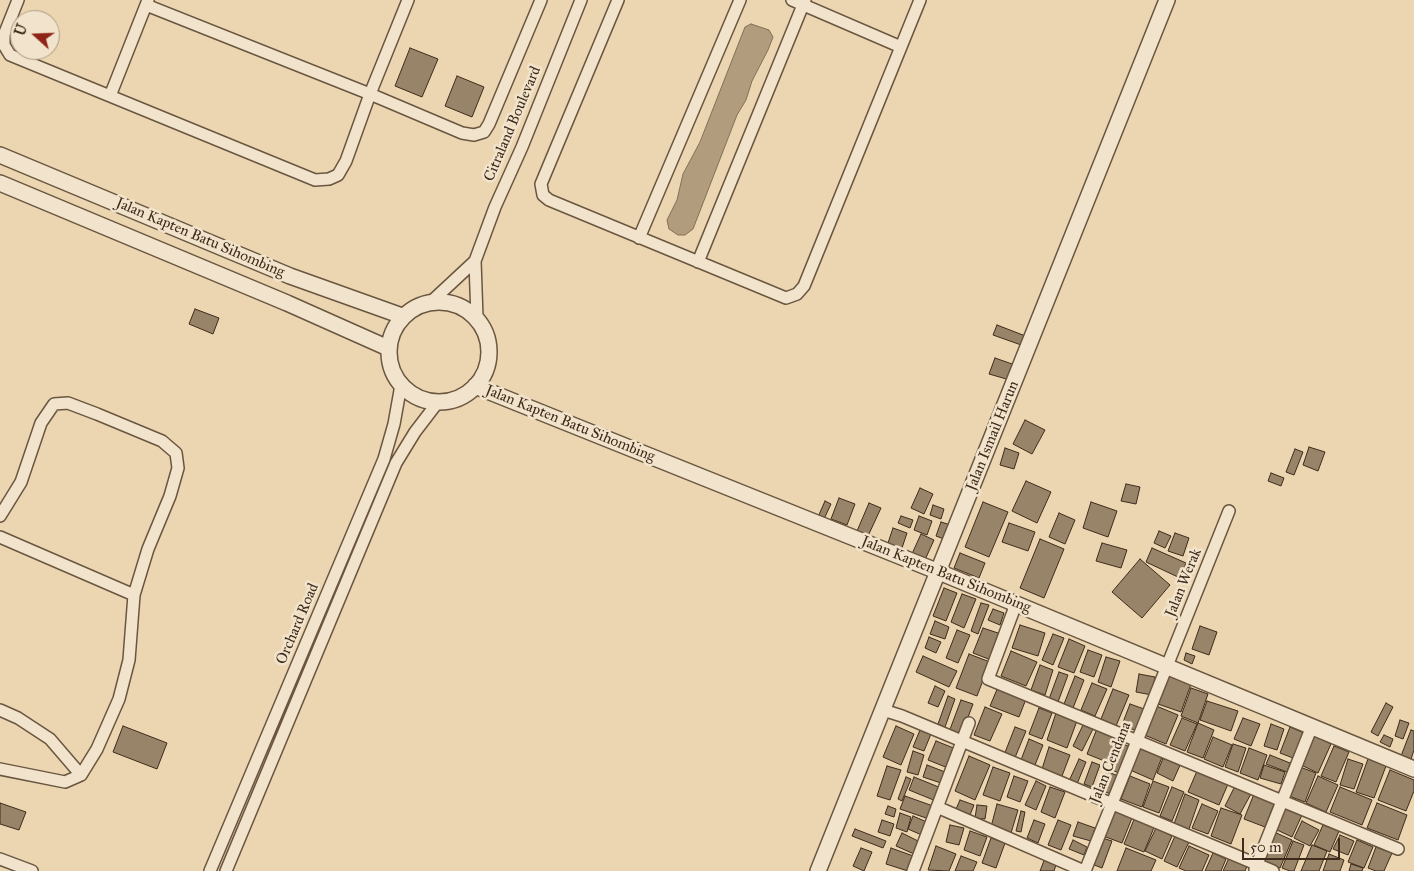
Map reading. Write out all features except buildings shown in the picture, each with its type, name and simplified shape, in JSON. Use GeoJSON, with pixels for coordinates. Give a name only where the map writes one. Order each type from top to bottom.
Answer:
{"type":"FeatureCollection","features":[{"type":"Feature","properties":{"kind":"street"},"geometry":{"type":"LineString","coordinates":[[18,0],[4,35],[4,46],[10,55],[315,180],[329,179],[338,175],[346,161],[370,94],[408,0]]}},
{"type":"Feature","properties":{"kind":"street"},"geometry":{"type":"LineString","coordinates":[[110,96],[147,3],[462,133],[474,135],[484,132],[489,124],[541,0]]}},
{"type":"Feature","properties":{"kind":"street","name":"Citraland Boulevard"},"geometry":{"type":"LineString","coordinates":[[477,318],[475,260],[581,0]]}},
{"type":"Feature","properties":{"kind":"street"},"geometry":{"type":"LineString","coordinates":[[618,0],[541,184],[543,195],[549,200],[786,298],[797,294],[804,286],[920,0]]}},
{"type":"Feature","properties":{"kind":"street"},"geometry":{"type":"LineString","coordinates":[[640,238],[740,0]]}},
{"type":"Feature","properties":{"kind":"street"},"geometry":{"type":"LineString","coordinates":[[792,0],[804,2],[901,47]]}},
{"type":"Feature","properties":{"kind":"street","name":"Jalan Ismail Harun"},"geometry":{"type":"LineString","coordinates":[[818,871],[1167,0]]}},
{"type":"Feature","properties":{"kind":"street"},"geometry":{"type":"LineString","coordinates":[[698,262],[804,2]]}},
{"type":"Feature","properties":{"kind":"street","name":"Jalan Kapten Batu Sihombing"},"geometry":{"type":"LineString","coordinates":[[0,155],[290,276],[402,316]]}},
{"type":"Feature","properties":{"kind":"street","name":"Jalan Kapten Batu Sihombing"},"geometry":{"type":"LineString","coordinates":[[0,183],[388,348]]}},
{"type":"Feature","properties":{"kind":"street","name":"Citraland Boulevard"},"geometry":{"type":"LineString","coordinates":[[432,301],[475,260]]}},
{"type":"Feature","properties":{"kind":"street"},"geometry":{"type":"LineString","coordinates":[[432,301],[445,301],[457,304],[477,318],[484,328],[489,352],[488,364],[476,386],[458,398],[438,402],[418,398],[401,386],[391,368],[388,348],[392,331],[402,316],[421,304],[432,301]]}},
{"type":"Feature","properties":{"kind":"street","name":"Orchard Road"},"geometry":{"type":"LineString","coordinates":[[210,871],[384,460],[394,424],[401,386]]}},
{"type":"Feature","properties":{"kind":"street","name":"Jalan Kapten Batu Sihombing"},"geometry":{"type":"LineString","coordinates":[[476,386],[939,572],[1414,768]]}},
{"type":"Feature","properties":{"kind":"street","name":"Orchard Road"},"geometry":{"type":"LineString","coordinates":[[226,871],[396,463],[415,432],[438,402]]}},
{"type":"Feature","properties":{"kind":"street"},"geometry":{"type":"LineString","coordinates":[[0,516],[21,482],[41,423],[54,404],[68,403],[162,441],[176,453],[178,468],[170,496],[148,549],[134,595],[129,660],[119,699],[97,748],[81,775],[65,782],[0,769]]}},
{"type":"Feature","properties":{"kind":"street","name":"Jalan Werak"},"geometry":{"type":"LineString","coordinates":[[1166,666],[1228,510]]}},
{"type":"Feature","properties":{"kind":"street"},"geometry":{"type":"LineString","coordinates":[[0,537],[134,595]]}},
{"type":"Feature","properties":{"kind":"street"},"geometry":{"type":"LineString","coordinates":[[1016,604],[988,679],[1398,849]]}},
{"type":"Feature","properties":{"kind":"street","name":"Jalan Cendana"},"geometry":{"type":"LineString","coordinates":[[1084,871],[1166,666]]}},
{"type":"Feature","properties":{"kind":"street"},"geometry":{"type":"LineString","coordinates":[[0,710],[18,718],[50,740],[81,775]]}},
{"type":"Feature","properties":{"kind":"street"},"geometry":{"type":"LineString","coordinates":[[883,710],[902,716],[1111,804],[1255,868],[1273,871]]}},
{"type":"Feature","properties":{"kind":"street"},"geometry":{"type":"LineString","coordinates":[[913,871],[969,723]]}},
{"type":"Feature","properties":{"kind":"street"},"geometry":{"type":"LineString","coordinates":[[1255,868],[1312,726]]}},
{"type":"Feature","properties":{"kind":"street"},"geometry":{"type":"LineString","coordinates":[[937,807],[1084,871]]}},
{"type":"Feature","properties":{"kind":"street"},"geometry":{"type":"LineString","coordinates":[[0,858],[32,871]]}},
{"type":"Feature","properties":{"kind":"shaded area"},"geometry":{"type":"Polygon","coordinates":[[[751,24],[769,30],[773,37],[752,81],[746,100],[737,115],[693,229],[685,235],[678,235],[669,229],[667,220],[677,200],[683,174],[700,142],[745,27],[751,24]]]}}]}
